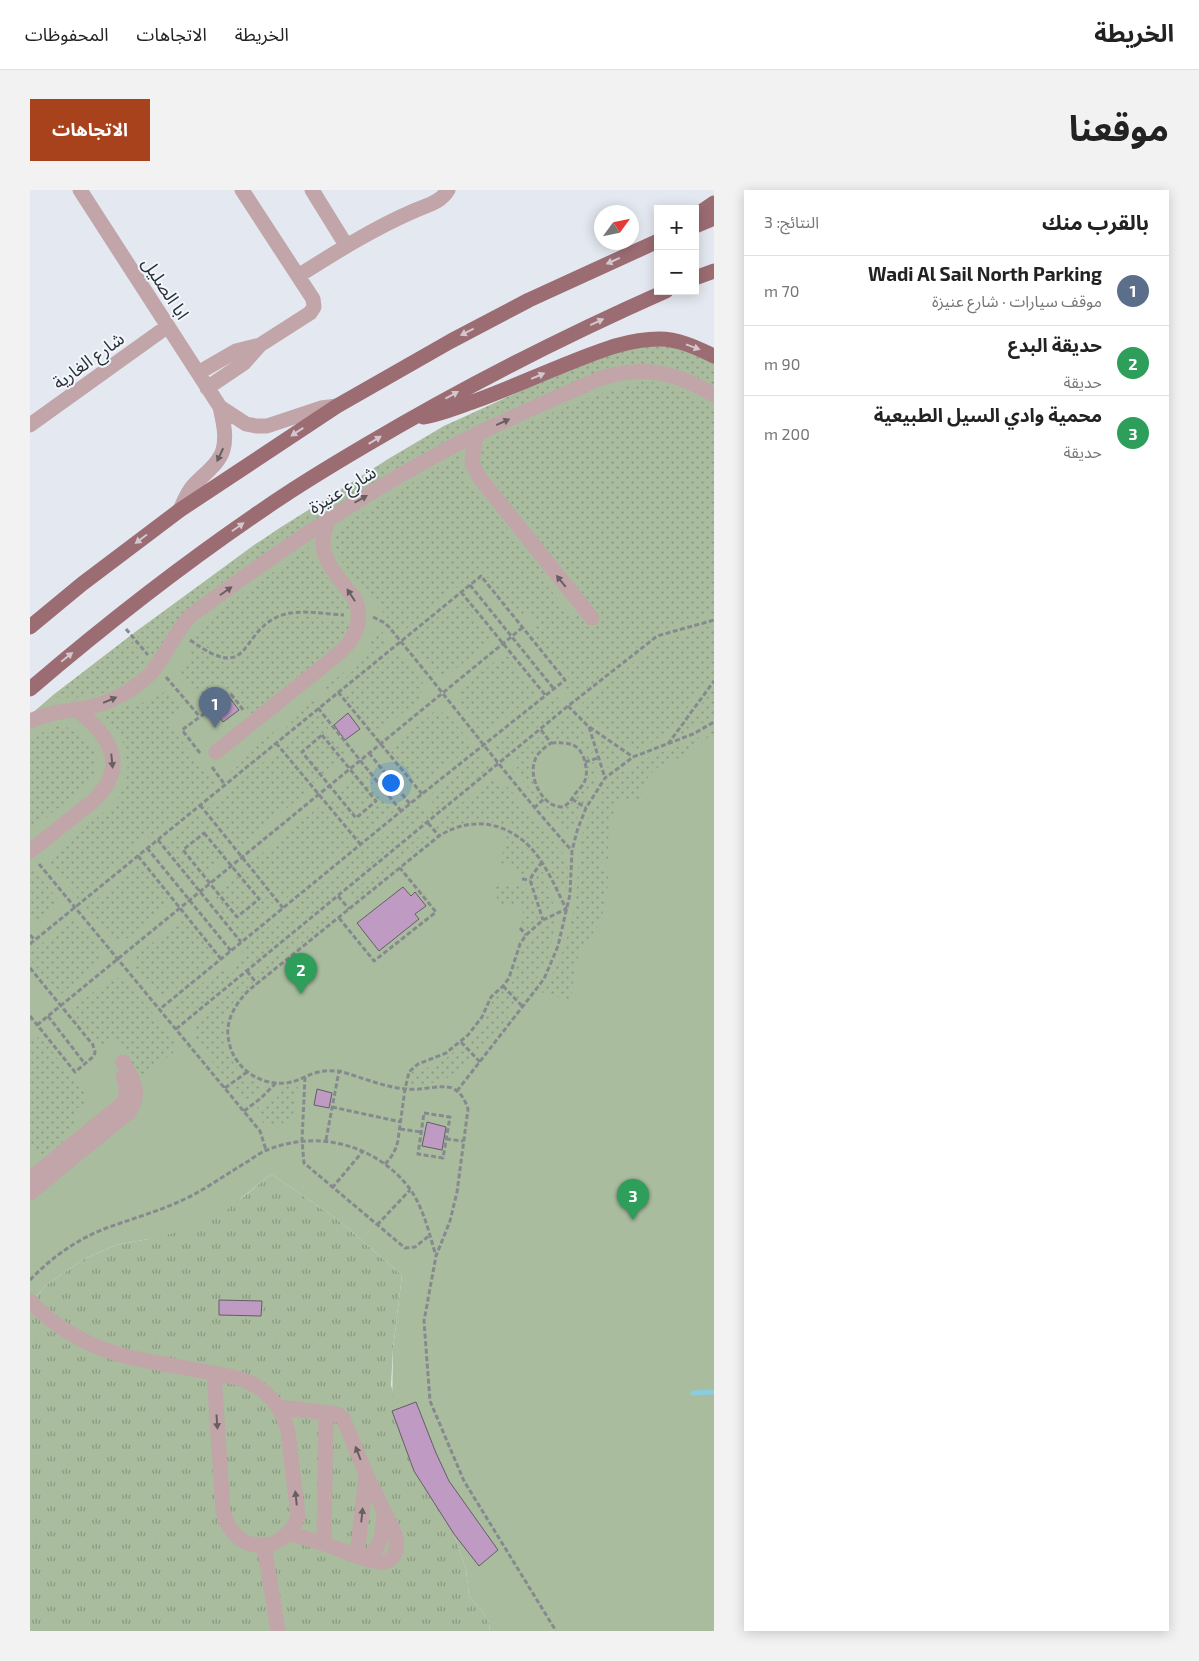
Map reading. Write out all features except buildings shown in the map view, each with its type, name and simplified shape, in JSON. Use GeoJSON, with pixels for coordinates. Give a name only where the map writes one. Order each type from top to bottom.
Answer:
{"type":"FeatureCollection","features":[{"type":"Feature","properties":{"kind":"main road"},"geometry":{"type":"LineString","coordinates":[[699,213],[714,204]]}},
{"type":"Feature","properties":{"kind":"main road"},"geometry":{"type":"LineString","coordinates":[[699,224],[714,218]]}},
{"type":"Feature","properties":{"kind":"main road"},"geometry":{"type":"LineString","coordinates":[[30,627],[82,584],[180,510],[337,406],[451,341],[529,300],[654,243]]}},
{"type":"Feature","properties":{"kind":"main road"},"geometry":{"type":"LineString","coordinates":[[699,277],[714,271]]}},
{"type":"Feature","properties":{"kind":"main road","name":"شارع عنيزة"},"geometry":{"type":"LineString","coordinates":[[30,688],[116,617],[208,548],[306,481],[410,419],[519,359],[657,295]]}},
{"type":"Feature","properties":{"kind":"main road"},"geometry":{"type":"LineString","coordinates":[[410,419],[450,410],[514,387],[603,349],[634,340],[661,339],[674,341],[689,345],[714,356]]}},
{"type":"Feature","properties":{"kind":"street","name":"ابا الصليل"},"geometry":{"type":"LineString","coordinates":[[80,190],[220,407],[246,424],[267,426],[321,408],[337,406]]}},
{"type":"Feature","properties":{"kind":"street"},"geometry":{"type":"LineString","coordinates":[[207,388],[244,363],[260,345],[314,307],[313,300],[242,190]]}},
{"type":"Feature","properties":{"kind":"street"},"geometry":{"type":"LineString","coordinates":[[312,190],[346,245]]}},
{"type":"Feature","properties":{"kind":"street"},"geometry":{"type":"LineString","coordinates":[[298,276],[346,245],[399,217],[439,200],[448,190]]}},
{"type":"Feature","properties":{"kind":"street","name":"شارع الغارية"},"geometry":{"type":"LineString","coordinates":[[30,424],[168,326]]}},
{"type":"Feature","properties":{"kind":"street"},"geometry":{"type":"LineString","coordinates":[[198,374],[236,351],[260,345]]}},
{"type":"Feature","properties":{"kind":"street","name":"شارع عنيزة"},"geometry":{"type":"LineString","coordinates":[[30,722],[47,714],[103,703],[133,688],[157,666],[178,631],[190,616],[328,518],[476,434],[601,378],[617,373],[641,371],[664,373],[685,380],[714,395]]}},
{"type":"Feature","properties":{"kind":"street","name":"ابا الصليل"},"geometry":{"type":"LineString","coordinates":[[180,510],[192,488],[221,455],[224,427],[220,407]]}},
{"type":"Feature","properties":{"kind":"street"},"geometry":{"type":"LineString","coordinates":[[476,434],[472,463],[478,477],[592,618]]}},
{"type":"Feature","properties":{"kind":"street"},"geometry":{"type":"LineString","coordinates":[[215,758],[352,640],[359,619],[355,599],[324,554],[322,543],[328,518]]}},
{"type":"Feature","properties":{"kind":"street"},"geometry":{"type":"LineString","coordinates":[[33,855],[92,802],[105,788],[110,779],[113,763],[105,739],[92,722],[75,709]]}},
{"type":"Feature","properties":{"kind":"street"},"geometry":{"type":"LineString","coordinates":[[30,1179],[122,1103],[127,1093],[120,1065],[135,1084],[136,1093],[133,1107],[30,1193]]}},
{"type":"Feature","properties":{"kind":"street"},"geometry":{"type":"LineString","coordinates":[[30,1301],[63,1328],[98,1347],[137,1358],[214,1373],[251,1383],[270,1397],[285,1419],[288,1431],[298,1517],[294,1527],[278,1542],[264,1546],[247,1543],[230,1531],[225,1522],[214,1373]]}},
{"type":"Feature","properties":{"kind":"street"},"geometry":{"type":"LineString","coordinates":[[278,1407],[337,1414],[343,1418],[384,1514],[381,1542],[374,1553],[362,1557],[288,1533]]}},
{"type":"Feature","properties":{"kind":"street"},"geometry":{"type":"LineString","coordinates":[[324,1544],[326,1413]]}},
{"type":"Feature","properties":{"kind":"street"},"geometry":{"type":"LineString","coordinates":[[362,1557],[366,1474]]}},
{"type":"Feature","properties":{"kind":"street"},"geometry":{"type":"LineString","coordinates":[[264,1546],[278,1631]]}},
{"type":"Feature","properties":{"kind":"path"},"geometry":{"type":"LineString","coordinates":[[30,944],[481,576],[565,680],[401,811],[160,1010]]}},
{"type":"Feature","properties":{"kind":"path"},"geometry":{"type":"LineString","coordinates":[[470,586],[554,689]]}},
{"type":"Feature","properties":{"kind":"path"},"geometry":{"type":"LineString","coordinates":[[461,592],[546,696]]}},
{"type":"Feature","properties":{"kind":"path"},"geometry":{"type":"LineString","coordinates":[[178,631],[210,653],[228,659],[238,656],[268,624],[293,612],[359,619],[377,618],[401,642],[534,808],[572,851]]}},
{"type":"Feature","properties":{"kind":"path"},"geometry":{"type":"LineString","coordinates":[[176,1029],[568,706],[657,636],[714,620]]}},
{"type":"Feature","properties":{"kind":"path"},"geometry":{"type":"LineString","coordinates":[[37,1025],[522,628]]}},
{"type":"Feature","properties":{"kind":"path"},"geometry":{"type":"LineString","coordinates":[[667,744],[714,681]]}},
{"type":"Feature","properties":{"kind":"path"},"geometry":{"type":"LineString","coordinates":[[338,692],[422,794]]}},
{"type":"Feature","properties":{"kind":"path"},"geometry":{"type":"LineString","coordinates":[[201,754],[182,730],[231,694],[248,715]]}},
{"type":"Feature","properties":{"kind":"path"},"geometry":{"type":"LineString","coordinates":[[568,706],[588,726],[633,757]]}},
{"type":"Feature","properties":{"kind":"path"},"geometry":{"type":"LineString","coordinates":[[318,708],[401,811]]}},
{"type":"Feature","properties":{"kind":"path"},"geometry":{"type":"LineString","coordinates":[[457,1091],[544,979],[552,963],[558,946],[571,886],[572,851],[577,831],[586,808],[605,778],[633,757],[693,734],[714,722]]}},
{"type":"Feature","properties":{"kind":"path"},"geometry":{"type":"LineString","coordinates":[[588,726],[605,778]]}},
{"type":"Feature","properties":{"kind":"path"},"geometry":{"type":"LineString","coordinates":[[541,730],[551,743]]}},
{"type":"Feature","properties":{"kind":"path"},"geometry":{"type":"LineString","coordinates":[[322,735],[376,801],[356,818],[329,786],[302,752],[322,735]]}},
{"type":"Feature","properties":{"kind":"path"},"geometry":{"type":"LineString","coordinates":[[276,743],[361,845]]}},
{"type":"Feature","properties":{"kind":"path"},"geometry":{"type":"LineString","coordinates":[[551,743],[576,746],[581,751],[584,762],[586,780],[569,803],[561,807],[553,805],[545,798],[536,785],[533,765],[536,756],[551,743]]}},
{"type":"Feature","properties":{"kind":"path"},"geometry":{"type":"LineString","coordinates":[[369,753],[410,804]]}},
{"type":"Feature","properties":{"kind":"path"},"geometry":{"type":"LineString","coordinates":[[215,758],[225,784]]}},
{"type":"Feature","properties":{"kind":"path"},"geometry":{"type":"LineString","coordinates":[[584,762],[599,758]]}},
{"type":"Feature","properties":{"kind":"path"},"geometry":{"type":"LineString","coordinates":[[534,808],[545,798]]}},
{"type":"Feature","properties":{"kind":"path"},"geometry":{"type":"LineString","coordinates":[[572,799],[586,808]]}},
{"type":"Feature","properties":{"kind":"path"},"geometry":{"type":"LineString","coordinates":[[200,805],[283,908]]}},
{"type":"Feature","properties":{"kind":"path"},"geometry":{"type":"LineString","coordinates":[[428,822],[438,836]]}},
{"type":"Feature","properties":{"kind":"path"},"geometry":{"type":"LineString","coordinates":[[556,1631],[464,1481],[430,1401],[424,1321],[436,1256],[450,1222],[457,1192],[468,1109],[466,1102],[457,1091],[447,1087],[405,1089],[338,1071],[316,1072],[286,1083],[275,1083],[260,1079],[247,1072],[232,1054],[228,1030],[229,1021],[242,997],[438,836],[448,830],[476,823],[496,826],[518,837],[529,846],[542,862],[566,910]]}},
{"type":"Feature","properties":{"kind":"path"},"geometry":{"type":"LineString","coordinates":[[204,833],[259,900],[238,916],[210,883],[183,850],[204,833]]}},
{"type":"Feature","properties":{"kind":"path"},"geometry":{"type":"LineString","coordinates":[[158,840],[241,942]]}},
{"type":"Feature","properties":{"kind":"path"},"geometry":{"type":"LineString","coordinates":[[147,848],[231,951]]}},
{"type":"Feature","properties":{"kind":"path"},"geometry":{"type":"LineString","coordinates":[[33,855],[260,1130],[266,1150]]}},
{"type":"Feature","properties":{"kind":"path"},"geometry":{"type":"LineString","coordinates":[[138,856],[221,959]]}},
{"type":"Feature","properties":{"kind":"path"},"geometry":{"type":"LineString","coordinates":[[542,862],[530,880],[543,920]]}},
{"type":"Feature","properties":{"kind":"path"},"geometry":{"type":"LineString","coordinates":[[339,918],[374,961],[436,912],[400,868]]}},
{"type":"Feature","properties":{"kind":"path"},"geometry":{"type":"LineString","coordinates":[[522,878],[530,880]]}},
{"type":"Feature","properties":{"kind":"path"},"geometry":{"type":"LineString","coordinates":[[338,896],[349,909]]}},
{"type":"Feature","properties":{"kind":"path"},"geometry":{"type":"LineString","coordinates":[[385,1164],[397,1147],[407,1077],[412,1068],[446,1053],[461,1042],[482,1017],[494,994],[504,986],[509,978],[520,944],[526,935],[543,920],[566,910]]}},
{"type":"Feature","properties":{"kind":"path"},"geometry":{"type":"LineString","coordinates":[[520,928],[526,935]]}},
{"type":"Feature","properties":{"kind":"path"},"geometry":{"type":"LineString","coordinates":[[30,935],[35,940]]}},
{"type":"Feature","properties":{"kind":"path"},"geometry":{"type":"LineString","coordinates":[[30,968],[94,1049],[94,1056],[75,1072],[30,1016]]}},
{"type":"Feature","properties":{"kind":"path"},"geometry":{"type":"LineString","coordinates":[[247,971],[258,984]]}},
{"type":"Feature","properties":{"kind":"path"},"geometry":{"type":"LineString","coordinates":[[504,986],[523,1007]]}},
{"type":"Feature","properties":{"kind":"path"},"geometry":{"type":"LineString","coordinates":[[48,1016],[85,1064]]}},
{"type":"Feature","properties":{"kind":"path"},"geometry":{"type":"LineString","coordinates":[[461,1042],[480,1062]]}},
{"type":"Feature","properties":{"kind":"path"},"geometry":{"type":"LineString","coordinates":[[326,1140],[338,1071]]}},
{"type":"Feature","properties":{"kind":"path"},"geometry":{"type":"LineString","coordinates":[[225,1088],[247,1072]]}},
{"type":"Feature","properties":{"kind":"path"},"geometry":{"type":"LineString","coordinates":[[305,1077],[302,1140],[304,1163],[405,1248],[415,1248],[430,1235]]}},
{"type":"Feature","properties":{"kind":"path"},"geometry":{"type":"LineString","coordinates":[[244,1111],[261,1098],[275,1083]]}},
{"type":"Feature","properties":{"kind":"path"},"geometry":{"type":"LineString","coordinates":[[332,1107],[401,1122]]}},
{"type":"Feature","properties":{"kind":"path"},"geometry":{"type":"LineString","coordinates":[[424,1113],[450,1117],[443,1158],[418,1154],[421,1132],[424,1113]]}},
{"type":"Feature","properties":{"kind":"path"},"geometry":{"type":"LineString","coordinates":[[400,1129],[421,1132]]}},
{"type":"Feature","properties":{"kind":"path"},"geometry":{"type":"LineString","coordinates":[[446,1139],[463,1141]]}},
{"type":"Feature","properties":{"kind":"path"},"geometry":{"type":"LineString","coordinates":[[30,1280],[53,1258],[86,1237],[169,1206],[190,1196],[266,1150],[302,1140],[326,1140],[363,1152],[385,1164],[410,1190],[420,1207],[436,1256]]}},
{"type":"Feature","properties":{"kind":"path"},"geometry":{"type":"LineString","coordinates":[[332,1188],[363,1152]]}},
{"type":"Feature","properties":{"kind":"path"},"geometry":{"type":"LineString","coordinates":[[377,1225],[410,1190]]}},
{"type":"Feature","properties":{"kind":"green space"},"geometry":{"type":"Polygon","coordinates":[[[659,346],[714,363],[714,1631],[490,1631],[489,1623],[482,1611],[469,1596],[466,1569],[454,1534],[414,1471],[392,1411],[393,1349],[402,1275],[337,1219],[271,1174],[223,1213],[186,1230],[116,1245],[84,1259],[46,1285],[30,1304],[30,715],[134,633],[254,545],[388,459],[444,426],[633,349],[659,346]]]}},
{"type":"Feature","properties":{"kind":"green space"},"geometry":{"type":"Polygon","coordinates":[[[659,346],[683,349],[714,363],[714,386],[674,368],[654,364],[631,365],[629,362],[606,368],[493,416],[401,466],[312,521],[226,580],[193,605],[155,658],[134,633],[278,529],[444,426],[617,349],[659,346]]]}},
{"type":"Feature","properties":{"kind":"green space"},"geometry":{"type":"Polygon","coordinates":[[[641,382],[670,386],[688,393],[714,408],[714,614],[657,632],[572,700],[562,687],[570,680],[531,631],[539,625],[527,610],[519,617],[480,569],[400,634],[338,557],[334,539],[335,533],[341,526],[458,455],[465,477],[544,572],[539,576],[571,615],[576,612],[589,628],[602,618],[481,466],[481,453],[487,443],[494,437],[590,397],[641,382]]]}},
{"type":"Feature","properties":{"kind":"green space"},"geometry":{"type":"Polygon","coordinates":[[[309,547],[314,560],[351,609],[349,612],[287,609],[270,618],[255,631],[239,650],[227,656],[205,647],[193,635],[213,614],[309,547]]]}},
{"type":"Feature","properties":{"kind":"green space"},"geometry":{"type":"Polygon","coordinates":[[[461,598],[493,639],[447,676],[434,674],[407,641],[461,598]]]}},
{"type":"Feature","properties":{"kind":"green space"},"geometry":{"type":"Polygon","coordinates":[[[300,615],[350,621],[350,624],[341,642],[251,714],[230,688],[209,704],[200,693],[196,696],[180,675],[189,659],[191,642],[211,658],[225,662],[233,661],[240,658],[271,625],[285,618],[300,615]]]}},
{"type":"Feature","properties":{"kind":"green space"},"geometry":{"type":"Polygon","coordinates":[[[714,625],[714,674],[675,724],[647,747],[636,749],[626,746],[587,719],[579,708],[585,700],[661,641],[714,625]]]}},
{"type":"Feature","properties":{"kind":"green space"},"geometry":{"type":"Polygon","coordinates":[[[380,629],[390,643],[329,692],[325,687],[361,659],[369,648],[374,631],[380,629]]]}},
{"type":"Feature","properties":{"kind":"green space"},"geometry":{"type":"Polygon","coordinates":[[[129,637],[151,665],[128,681],[105,692],[81,697],[52,696],[129,637]]]}},
{"type":"Feature","properties":{"kind":"green space"},"geometry":{"type":"Polygon","coordinates":[[[397,650],[423,683],[421,698],[376,734],[343,694],[397,650]]]}},
{"type":"Feature","properties":{"kind":"green space"},"geometry":{"type":"Polygon","coordinates":[[[505,653],[537,693],[484,736],[459,705],[459,690],[505,653]]]}},
{"type":"Feature","properties":{"kind":"green space"},"geometry":{"type":"Polygon","coordinates":[[[714,688],[714,715],[680,735],[679,733],[714,688]]]}},
{"type":"Feature","properties":{"kind":"green space"},"geometry":{"type":"Polygon","coordinates":[[[164,692],[173,695],[184,705],[166,722],[218,785],[151,840],[146,835],[133,845],[137,851],[78,899],[47,860],[110,807],[122,791],[126,780],[127,756],[119,734],[103,715],[127,706],[150,701],[164,692]]]}},
{"type":"Feature","properties":{"kind":"green space"},"geometry":{"type":"Polygon","coordinates":[[[555,694],[564,706],[501,757],[491,745],[555,694]]]}},
{"type":"Feature","properties":{"kind":"green space"},"geometry":{"type":"Polygon","coordinates":[[[314,699],[317,703],[230,774],[227,770],[314,699]]]}},
{"type":"Feature","properties":{"kind":"green space"},"geometry":{"type":"Polygon","coordinates":[[[435,711],[447,714],[473,745],[421,788],[388,749],[435,711]]]}},
{"type":"Feature","properties":{"kind":"green space"},"geometry":{"type":"Polygon","coordinates":[[[571,714],[595,750],[592,753],[593,758],[587,759],[582,747],[578,744],[569,741],[552,741],[545,733],[571,714]]]}},
{"type":"Feature","properties":{"kind":"green space"},"geometry":{"type":"Polygon","coordinates":[[[318,715],[350,755],[344,759],[323,733],[299,752],[320,780],[314,784],[282,744],[318,715]]]}},
{"type":"Feature","properties":{"kind":"green space"},"geometry":{"type":"Polygon","coordinates":[[[56,726],[70,728],[86,739],[95,753],[96,770],[92,778],[79,792],[30,831],[30,743],[45,730],[56,726]]]}},
{"type":"Feature","properties":{"kind":"green space"},"geometry":{"type":"Polygon","coordinates":[[[714,728],[714,733],[681,757],[655,769],[646,780],[639,800],[633,801],[623,798],[618,800],[610,829],[608,859],[602,859],[600,869],[608,870],[604,908],[600,922],[580,952],[575,970],[571,1001],[541,992],[559,962],[565,946],[577,891],[580,844],[590,813],[602,793],[616,777],[639,762],[690,741],[714,728]]]}},
{"type":"Feature","properties":{"kind":"green space"},"geometry":{"type":"Polygon","coordinates":[[[542,734],[548,742],[535,753],[531,767],[533,781],[537,789],[535,791],[542,798],[538,801],[517,774],[514,774],[512,771],[519,766],[516,762],[517,754],[520,751],[522,752],[542,734]]]}},
{"type":"Feature","properties":{"kind":"green space"},"geometry":{"type":"Polygon","coordinates":[[[322,738],[342,763],[324,777],[304,753],[322,738]]]}},
{"type":"Feature","properties":{"kind":"green space"},"geometry":{"type":"Polygon","coordinates":[[[600,740],[606,741],[623,754],[622,760],[611,768],[606,767],[597,745],[600,740]]]}},
{"type":"Feature","properties":{"kind":"green space"},"geometry":{"type":"Polygon","coordinates":[[[277,751],[309,790],[238,848],[206,809],[277,751]]]}},
{"type":"Feature","properties":{"kind":"green space"},"geometry":{"type":"Polygon","coordinates":[[[481,754],[490,767],[180,1022],[169,1010],[223,966],[230,975],[235,971],[233,968],[247,957],[242,951],[231,960],[230,958],[420,803],[428,813],[436,807],[428,797],[481,754]]]}},
{"type":"Feature","properties":{"kind":"green space"},"geometry":{"type":"Polygon","coordinates":[[[596,762],[596,779],[583,804],[575,799],[575,797],[588,779],[587,763],[596,762]]]}},
{"type":"Feature","properties":{"kind":"green space"},"geometry":{"type":"Polygon","coordinates":[[[363,771],[395,811],[359,840],[327,800],[334,795],[355,822],[379,803],[357,776],[363,771]]]}},
{"type":"Feature","properties":{"kind":"green space"},"geometry":{"type":"Polygon","coordinates":[[[354,778],[373,801],[355,816],[336,792],[354,778]]]}},
{"type":"Feature","properties":{"kind":"green space"},"geometry":{"type":"Polygon","coordinates":[[[490,780],[507,786],[564,855],[568,870],[567,889],[562,891],[558,889],[545,860],[529,840],[506,826],[480,821],[453,826],[440,832],[434,825],[490,780]]]}},
{"type":"Feature","properties":{"kind":"green space"},"geometry":{"type":"Polygon","coordinates":[[[545,801],[556,809],[565,808],[572,802],[581,808],[572,832],[568,834],[563,832],[541,805],[545,801]]]}},
{"type":"Feature","properties":{"kind":"green space"},"geometry":{"type":"Polygon","coordinates":[[[321,805],[353,844],[282,902],[250,863],[321,805]]]}},
{"type":"Feature","properties":{"kind":"green space"},"geometry":{"type":"Polygon","coordinates":[[[200,814],[231,853],[226,857],[204,830],[180,850],[202,877],[196,882],[164,843],[200,814]]]}},
{"type":"Feature","properties":{"kind":"green space"},"geometry":{"type":"Polygon","coordinates":[[[427,830],[432,836],[355,900],[350,893],[427,830]]]}},
{"type":"Feature","properties":{"kind":"green space"},"geometry":{"type":"Polygon","coordinates":[[[507,835],[525,846],[535,857],[537,862],[529,876],[522,876],[510,864],[500,864],[507,835]]]}},
{"type":"Feature","properties":{"kind":"green space"},"geometry":{"type":"Polygon","coordinates":[[[204,837],[223,861],[205,875],[186,851],[204,837]]]}},
{"type":"Feature","properties":{"kind":"green space"},"geometry":{"type":"Polygon","coordinates":[[[139,864],[172,903],[124,941],[111,940],[86,907],[139,864]]]}},
{"type":"Feature","properties":{"kind":"green space"},"geometry":{"type":"Polygon","coordinates":[[[32,867],[61,903],[38,922],[30,920],[30,869],[32,867]]]}},
{"type":"Feature","properties":{"kind":"green space"},"geometry":{"type":"Polygon","coordinates":[[[245,868],[276,907],[241,936],[210,897],[215,893],[237,919],[260,901],[239,873],[245,868]]]}},
{"type":"Feature","properties":{"kind":"green space"},"geometry":{"type":"Polygon","coordinates":[[[540,869],[544,874],[555,910],[545,915],[532,883],[534,876],[540,869]]]}},
{"type":"Feature","properties":{"kind":"green space"},"geometry":{"type":"Polygon","coordinates":[[[236,875],[255,899],[238,914],[218,890],[236,875]]]}},
{"type":"Feature","properties":{"kind":"green space"},"geometry":{"type":"Polygon","coordinates":[[[519,881],[533,894],[539,916],[537,922],[525,931],[521,925],[524,916],[521,908],[512,904],[497,904],[496,887],[499,884],[512,886],[519,881]]]}},
{"type":"Feature","properties":{"kind":"green space"},"geometry":{"type":"Polygon","coordinates":[[[331,909],[336,915],[259,979],[253,972],[331,909]]]}},
{"type":"Feature","properties":{"kind":"green space"},"geometry":{"type":"Polygon","coordinates":[[[74,917],[100,949],[99,963],[59,996],[30,960],[30,953],[74,917]]]}},
{"type":"Feature","properties":{"kind":"green space"},"geometry":{"type":"Polygon","coordinates":[[[554,917],[552,943],[546,963],[520,1001],[510,990],[520,953],[532,934],[554,917]]]}},
{"type":"Feature","properties":{"kind":"green space"},"geometry":{"type":"Polygon","coordinates":[[[184,918],[216,957],[162,1000],[136,968],[137,955],[184,918]]]}},
{"type":"Feature","properties":{"kind":"green space"},"geometry":{"type":"Polygon","coordinates":[[[112,977],[124,979],[176,1041],[173,1053],[139,1079],[122,1057],[128,1052],[116,1038],[102,1050],[71,1010],[112,977]]]}},
{"type":"Feature","properties":{"kind":"green space"},"geometry":{"type":"Polygon","coordinates":[[[248,977],[253,983],[229,1008],[224,1027],[226,1046],[230,1056],[241,1072],[229,1082],[192,1037],[197,1032],[192,1026],[248,977]]]}},
{"type":"Feature","properties":{"kind":"green space"},"geometry":{"type":"Polygon","coordinates":[[[503,990],[518,1004],[478,1056],[464,1042],[480,1032],[494,994],[503,990]]]}},
{"type":"Feature","properties":{"kind":"green space"},"geometry":{"type":"Polygon","coordinates":[[[30,1036],[34,1040],[40,1036],[83,1090],[86,1098],[83,1107],[76,1108],[75,1124],[60,1146],[54,1153],[40,1158],[30,1149],[30,1036]]]}},
{"type":"Feature","properties":{"kind":"green space"},"geometry":{"type":"Polygon","coordinates":[[[458,1048],[466,1051],[473,1060],[451,1076],[437,1082],[410,1086],[414,1070],[434,1066],[458,1048]]]}},
{"type":"Feature","properties":{"kind":"green space"},"geometry":{"type":"Polygon","coordinates":[[[248,1078],[267,1087],[245,1102],[235,1091],[236,1086],[248,1078]]]}},
{"type":"Feature","properties":{"kind":"green space"},"geometry":{"type":"Polygon","coordinates":[[[288,1084],[298,1086],[292,1120],[270,1127],[262,1122],[255,1112],[261,1105],[276,1099],[280,1088],[288,1084]]]}},
{"type":"Feature","properties":{"kind":"green space"},"geometry":{"type":"Polygon","coordinates":[[[271,1174],[337,1219],[402,1275],[393,1349],[391,1385],[414,1471],[454,1534],[466,1569],[469,1596],[482,1611],[489,1623],[490,1631],[30,1631],[30,1304],[46,1285],[84,1259],[116,1245],[149,1239],[242,1198],[271,1174]]]}},
{"type":"Feature","properties":{"kind":"waterway"},"geometry":{"type":"LineString","coordinates":[[693,1393],[714,1392]]}},
{"type":"Feature","properties":{"kind":"place","name":"Wadi Al Sail North Parking"},"geometry":{"type":"Point","coordinates":[215,728]}},
{"type":"Feature","properties":{"kind":"place","name":"حديقة البدع"},"geometry":{"type":"Point","coordinates":[301,994]}},
{"type":"Feature","properties":{"kind":"place","name":"محمية وادي السيل الطبيعية"},"geometry":{"type":"Point","coordinates":[633,1220]}}]}
